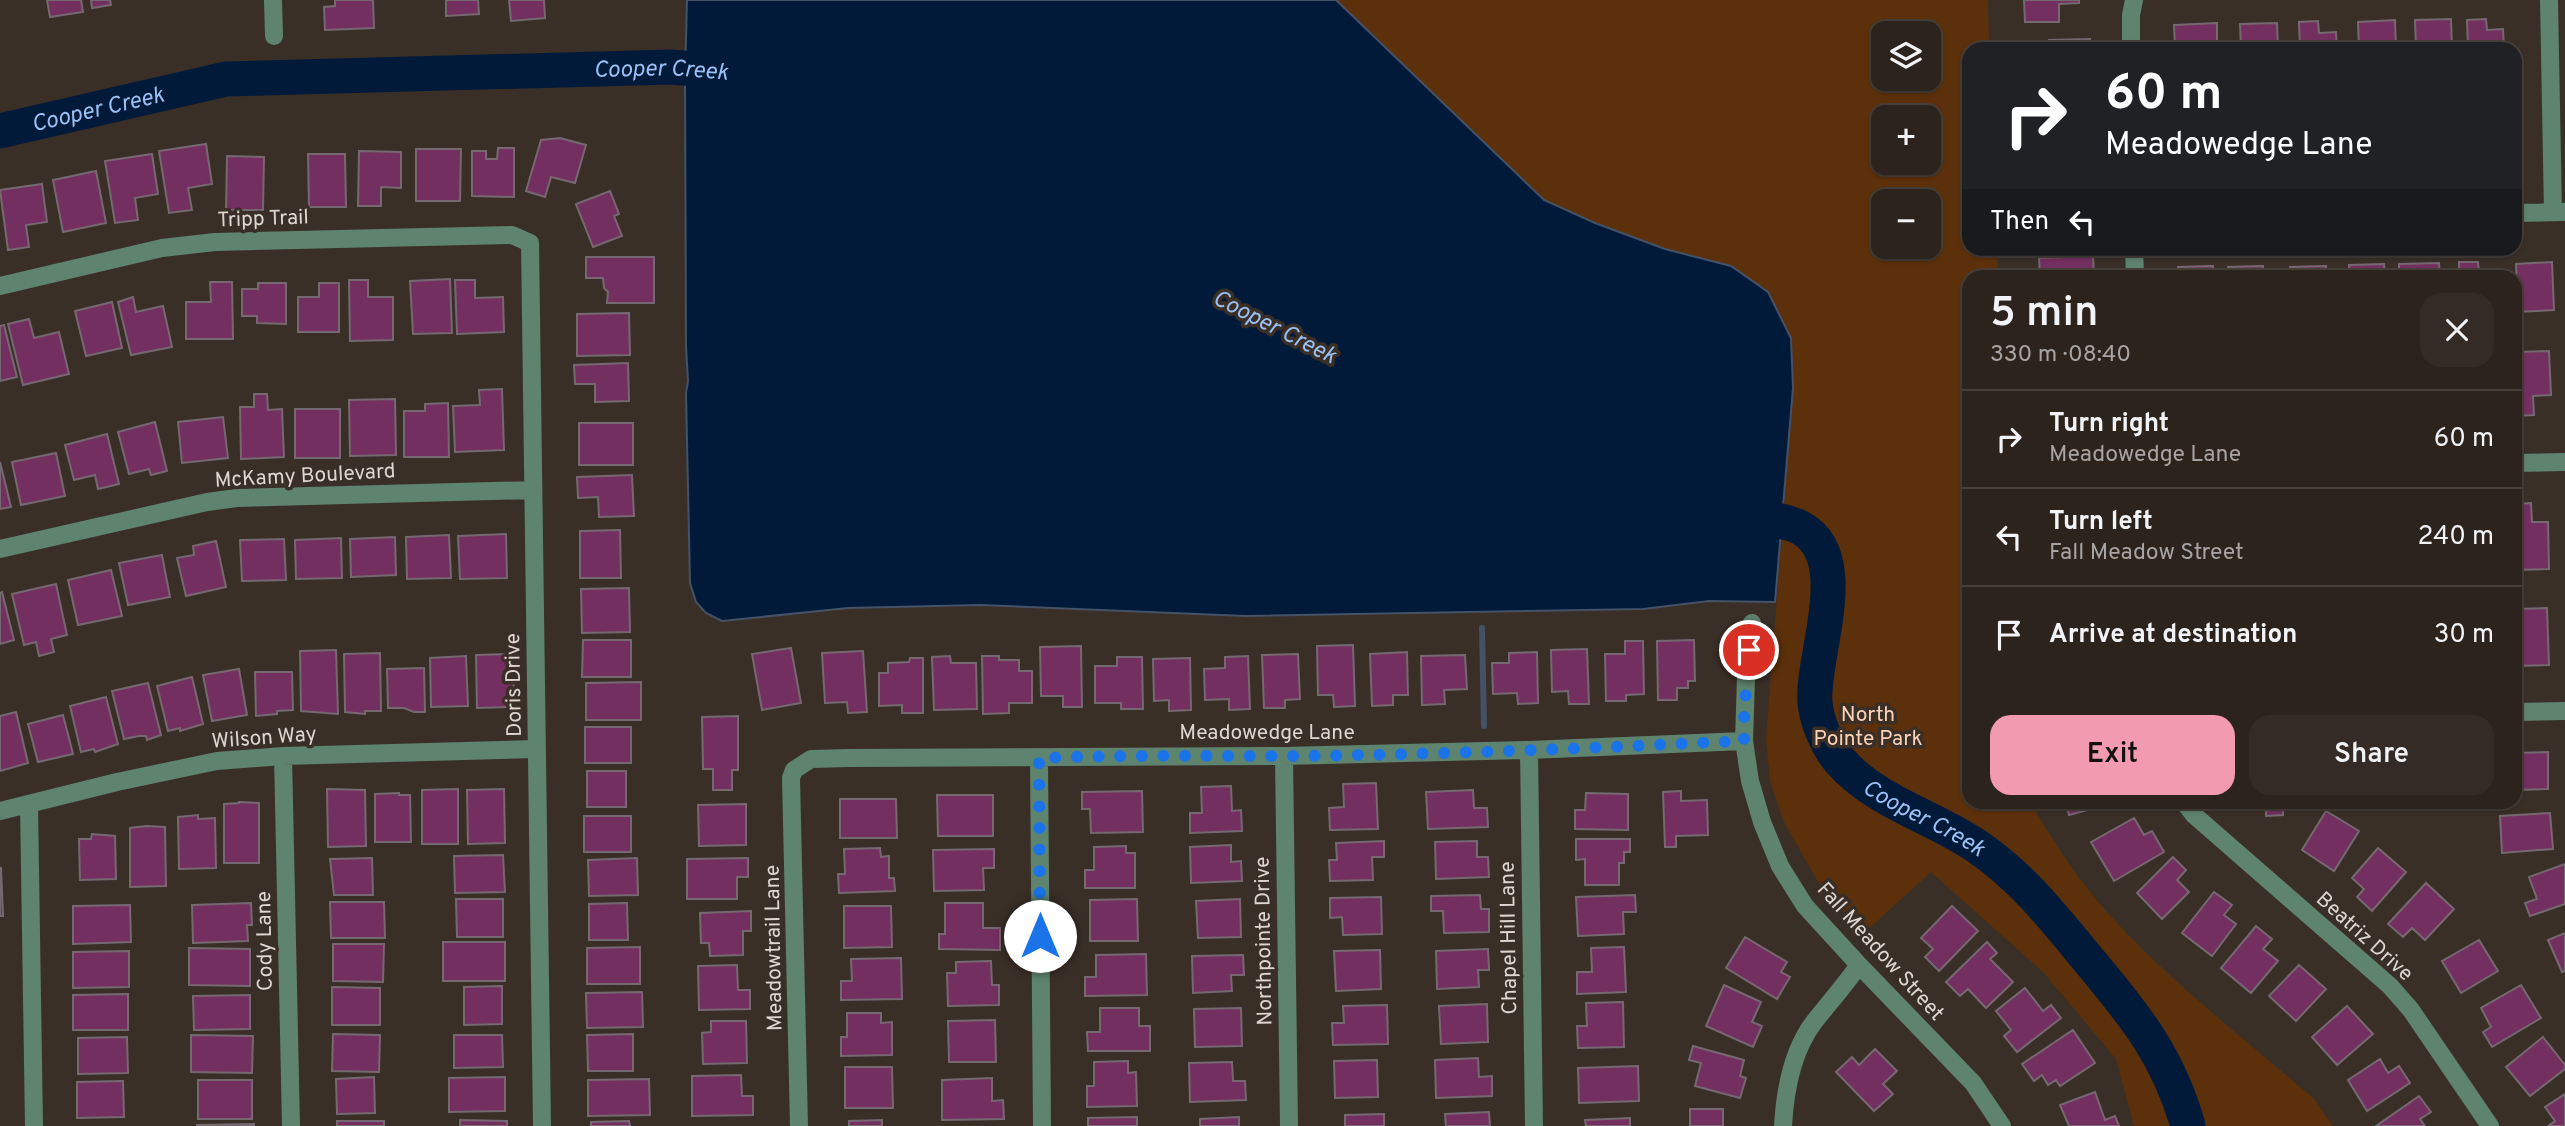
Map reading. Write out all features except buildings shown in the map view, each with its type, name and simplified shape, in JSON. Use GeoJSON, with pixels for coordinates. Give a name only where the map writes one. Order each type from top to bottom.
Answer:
{"type":"FeatureCollection","features":[{"type":"Feature","properties":{"kind":"street"},"geometry":{"type":"LineString","coordinates":[[273,0],[274,36]]}},
{"type":"Feature","properties":{"kind":"street"},"geometry":{"type":"LineString","coordinates":[[2132,42],[2131,15],[2134,0]]}},
{"type":"Feature","properties":{"kind":"street"},"geometry":{"type":"LineString","coordinates":[[2522,213],[2559,212],[2549,0]]}},
{"type":"Feature","properties":{"kind":"street","name":"Tripp Trail"},"geometry":{"type":"LineString","coordinates":[[0,286],[162,248],[215,242],[512,235],[530,243]]}},
{"type":"Feature","properties":{"kind":"street","name":"Doris Drive"},"geometry":{"type":"LineString","coordinates":[[530,243],[542,1126]]}},
{"type":"Feature","properties":{"kind":"street"},"geometry":{"type":"LineString","coordinates":[[2522,463],[2565,462]]}},
{"type":"Feature","properties":{"kind":"street","name":"McKamy Boulevard"},"geometry":{"type":"LineString","coordinates":[[0,549],[206,502],[236,498],[533,490]]}},
{"type":"Feature","properties":{"kind":"street","name":"Fall Meadow Street"},"geometry":{"type":"LineString","coordinates":[[1752,623],[1746,677],[1744,741],[1756,802],[1780,866],[1805,905],[1973,1083],[2002,1126]]}},
{"type":"Feature","properties":{"kind":"street"},"geometry":{"type":"LineString","coordinates":[[2522,712],[2565,711]]}},
{"type":"Feature","properties":{"kind":"street","name":"Meadowedge Lane"},"geometry":{"type":"LineString","coordinates":[[794,770],[811,760],[1150,755],[1284,756],[1744,741]]}},
{"type":"Feature","properties":{"kind":"street","name":"Wilson Way"},"geometry":{"type":"LineString","coordinates":[[0,811],[217,761],[283,756],[537,749]]}},
{"type":"Feature","properties":{"kind":"street","name":"Chapel Hill Lane"},"geometry":{"type":"LineString","coordinates":[[1529,750],[1534,1126]]}},
{"type":"Feature","properties":{"kind":"street","name":"Cody Lane"},"geometry":{"type":"LineString","coordinates":[[283,756],[292,1126]]}},
{"type":"Feature","properties":{"kind":"street","name":"Northpointe Drive"},"geometry":{"type":"LineString","coordinates":[[1284,756],[1289,1126]]}},
{"type":"Feature","properties":{"kind":"street"},"geometry":{"type":"LineString","coordinates":[[1039,758],[1042,1126]]}},
{"type":"Feature","properties":{"kind":"street","name":"Meadowtrail Lane"},"geometry":{"type":"LineString","coordinates":[[794,770],[790,778],[799,1126]]}},
{"type":"Feature","properties":{"kind":"street"},"geometry":{"type":"LineString","coordinates":[[29,804],[34,1126]]}},
{"type":"Feature","properties":{"kind":"street","name":"Beatriz Drive"},"geometry":{"type":"LineString","coordinates":[[2190,809],[2390,986],[2411,1010],[2490,1126]]}},
{"type":"Feature","properties":{"kind":"street"},"geometry":{"type":"LineString","coordinates":[[1783,1126],[1789,1079],[1801,1045],[1813,1023],[1859,965]]}},
{"type":"Feature","properties":{"kind":"green space","name":"North Pointe Park"},"geometry":{"type":"Polygon","coordinates":[[[1336,0],[1988,0],[1989,42],[1962,42],[1962,256],[1997,256],[1998,270],[1962,270],[1962,809],[2035,809],[2078,876],[2107,911],[2173,978],[2314,1099],[2333,1126],[2134,1126],[2116,1059],[2044,973],[1931,872],[1864,933],[1823,891],[1783,820],[1770,781],[1766,739],[1793,388],[1791,338],[1768,292],[1731,266],[1665,249],[1595,223],[1544,200],[1336,0]]]}},
{"type":"Feature","properties":{"kind":"water"},"geometry":{"type":"Polygon","coordinates":[[[687,0],[1336,0],[1544,200],[1595,223],[1665,249],[1731,266],[1768,292],[1791,338],[1793,388],[1775,602],[1709,601],[1643,609],[1245,616],[980,605],[848,608],[722,621],[706,613],[696,602],[690,583],[686,393],[687,0]]]}},
{"type":"Feature","properties":{"kind":"waterway","name":"Cooper Creek"},"geometry":{"type":"LineString","coordinates":[[0,131],[226,79],[671,67],[732,72]]}},
{"type":"Feature","properties":{"kind":"waterway","name":"Cooper Creek"},"geometry":{"type":"LineString","coordinates":[[1734,514],[1777,520],[1801,528],[1817,542],[1825,561],[1827,609],[1815,683],[1815,703],[1823,734],[1835,755],[1871,788],[1978,847],[2034,896],[2116,993],[2145,1033],[2169,1075],[2188,1126]]}},
{"type":"Feature","properties":{"kind":"waterway"},"geometry":{"type":"LineString","coordinates":[[1482,628],[1484,726]]}},
{"type":"Feature","properties":{"kind":"route"},"geometry":{"type":"LineString","coordinates":[[1040,936],[1039,758],[1284,756],[1744,741],[1749,650]]}}]}
